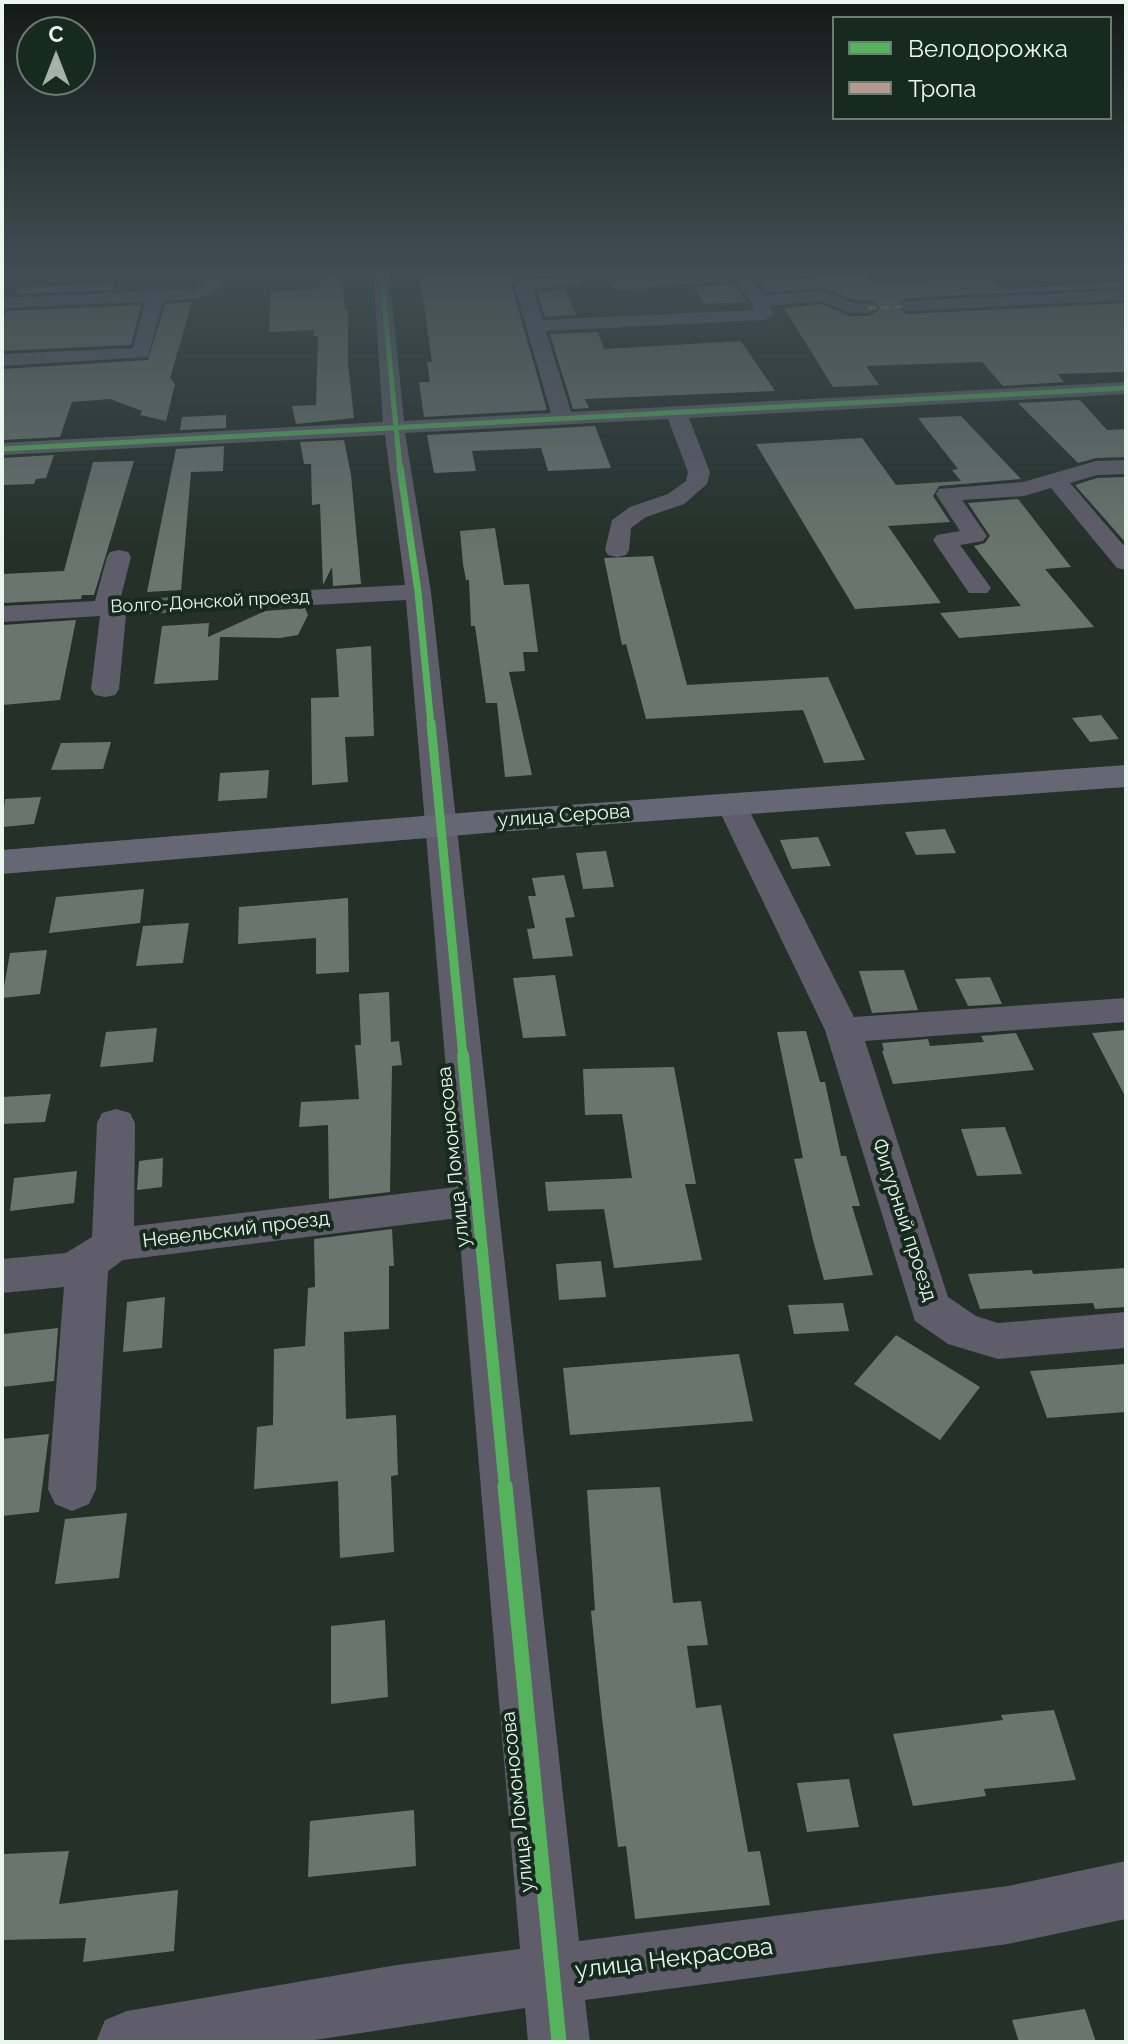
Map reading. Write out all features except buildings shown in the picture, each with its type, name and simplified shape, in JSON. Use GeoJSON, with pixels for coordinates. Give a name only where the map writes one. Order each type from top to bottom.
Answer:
{"type":"FeatureCollection","features":[{"type":"Feature","properties":{"kind":"main road","name":"улица Серова"},"geometry":{"type":"LineString","coordinates":[[2,862],[439,826],[1126,776]]}},
{"type":"Feature","properties":{"kind":"street","name":"улица Ломоносова"},"geometry":{"type":"LineString","coordinates":[[389,365],[394,427],[418,592],[559,2042]]}},
{"type":"Feature","properties":{"kind":"street"},"geometry":{"type":"LineString","coordinates":[[548,365],[563,418]]}},
{"type":"Feature","properties":{"kind":"street"},"geometry":{"type":"LineString","coordinates":[[2,449],[1126,388]]}},
{"type":"Feature","properties":{"kind":"street"},"geometry":{"type":"LineString","coordinates":[[617,550],[620,525],[638,512],[676,499],[696,484],[699,472],[676,412]]}},
{"type":"Feature","properties":{"kind":"street"},"geometry":{"type":"LineString","coordinates":[[978,588],[945,540],[975,536],[941,486],[1024,489],[1096,468],[1126,467]]}},
{"type":"Feature","properties":{"kind":"street"},"geometry":{"type":"LineString","coordinates":[[1056,480],[1126,563]]}},
{"type":"Feature","properties":{"kind":"street"},"geometry":{"type":"LineString","coordinates":[[105,689],[110,607],[119,557]]}},
{"type":"Feature","properties":{"kind":"street","name":"Волго-Донской проезд"},"geometry":{"type":"LineString","coordinates":[[2,614],[418,592]]}},
{"type":"Feature","properties":{"kind":"street","name":"Фигурный проезд"},"geometry":{"type":"LineString","coordinates":[[731,804],[843,1030],[930,1308],[963,1331],[998,1341],[1126,1330]]}},
{"type":"Feature","properties":{"kind":"street"},"geometry":{"type":"LineString","coordinates":[[843,1030],[1126,1010]]}},
{"type":"Feature","properties":{"kind":"street"},"geometry":{"type":"LineString","coordinates":[[72,1489],[116,1123]]}},
{"type":"Feature","properties":{"kind":"street","name":"Невельский проезд"},"geometry":{"type":"LineString","coordinates":[[2,1276],[67,1270],[100,1254],[477,1200]]}},
{"type":"Feature","properties":{"kind":"street","name":"улица Некрасова"},"geometry":{"type":"LineString","coordinates":[[127,2042],[397,1995],[1008,1915],[1126,1890]]}},
{"type":"Feature","properties":{"kind":"cycle path"},"geometry":{"type":"LineString","coordinates":[[389,365],[394,427],[418,592],[559,2042]]}},
{"type":"Feature","properties":{"kind":"cycle path"},"geometry":{"type":"LineString","coordinates":[[2,449],[1126,388]]}}]}
